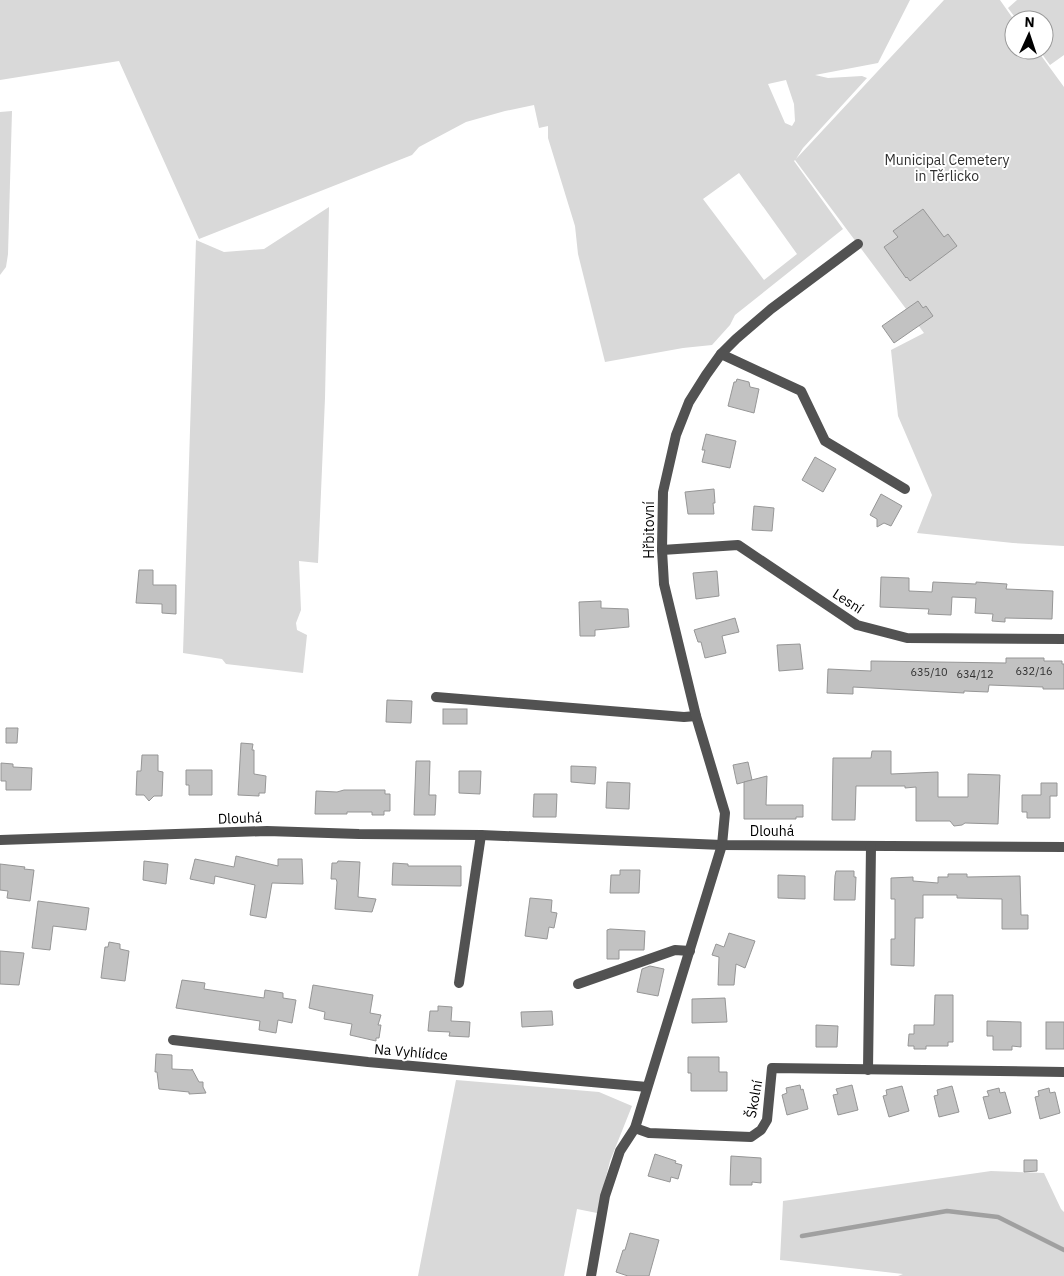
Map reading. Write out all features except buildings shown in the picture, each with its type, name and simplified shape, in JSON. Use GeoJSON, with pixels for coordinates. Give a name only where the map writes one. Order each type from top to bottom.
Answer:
{"type":"FeatureCollection","features":[{"type":"Feature","properties":{"kind":"street","name":"Hřbitovní"},"geometry":{"type":"LineString","coordinates":[[722,845],[725,813],[696,716],[664,584],[662,550],[663,492],[676,435],[689,402],[721,354],[771,310],[858,244]]}},
{"type":"Feature","properties":{"kind":"street"},"geometry":{"type":"LineString","coordinates":[[721,354],[801,391],[825,441],[905,489]]}},
{"type":"Feature","properties":{"kind":"street","name":"Lesní"},"geometry":{"type":"LineString","coordinates":[[662,550],[738,545],[857,625],[907,638],[1064,639]]}},
{"type":"Feature","properties":{"kind":"street"},"geometry":{"type":"LineString","coordinates":[[436,697],[684,717],[696,716]]}},
{"type":"Feature","properties":{"kind":"street","name":"Dlouhá"},"geometry":{"type":"LineString","coordinates":[[0,840],[267,831],[481,835],[722,845],[1064,846]]}},
{"type":"Feature","properties":{"kind":"street"},"geometry":{"type":"LineString","coordinates":[[459,983],[481,835]]}},
{"type":"Feature","properties":{"kind":"street"},"geometry":{"type":"LineString","coordinates":[[591,1276],[605,1196],[620,1151],[635,1128],[722,845]]}},
{"type":"Feature","properties":{"kind":"street"},"geometry":{"type":"LineString","coordinates":[[868,1070],[871,846]]}},
{"type":"Feature","properties":{"kind":"street"},"geometry":{"type":"LineString","coordinates":[[578,984],[675,950],[690,950]]}},
{"type":"Feature","properties":{"kind":"street","name":"Na Vyhlídce"},"geometry":{"type":"LineString","coordinates":[[173,1040],[368,1062],[647,1087]]}},
{"type":"Feature","properties":{"kind":"street","name":"Školní"},"geometry":{"type":"LineString","coordinates":[[635,1128],[649,1133],[751,1137],[761,1130],[767,1120],[772,1068],[1064,1072]]}},
{"type":"Feature","properties":{"kind":"green space","name":"Municipal Cemetery in Těrlicko"},"geometry":{"type":"Polygon","coordinates":[[[0,0],[910,0],[878,63],[815,75],[828,78],[862,76],[867,78],[803,148],[796,159],[944,0],[1000,0],[1007,10],[1004,10],[1004,60],[1044,60],[1064,87],[1064,546],[1013,543],[917,533],[932,495],[898,416],[891,350],[924,333],[795,160],[843,229],[735,315],[730,325],[712,345],[683,348],[605,362],[578,254],[575,226],[548,138],[548,126],[539,128],[534,105],[466,122],[419,147],[412,155],[199,239],[119,61],[0,80],[0,0]],[[786,80],[768,84],[785,123],[792,126],[795,121],[794,104],[786,80]],[[739,173],[703,199],[764,280],[797,254],[739,173]]]}},
{"type":"Feature","properties":{"kind":"green space"},"geometry":{"type":"Polygon","coordinates":[[[1017,0],[1064,0],[1064,55],[1050,65],[1046,60],[1054,60],[1054,10],[1010,10],[1008,8],[1017,0]]]}},
{"type":"Feature","properties":{"kind":"green space"},"geometry":{"type":"Polygon","coordinates":[[[12,111],[8,254],[6,267],[0,275],[0,112],[12,111]]]}},
{"type":"Feature","properties":{"kind":"green space"},"geometry":{"type":"Polygon","coordinates":[[[329,207],[325,398],[318,563],[299,561],[301,610],[296,623],[297,630],[307,635],[303,673],[226,664],[222,659],[183,653],[196,240],[224,252],[264,249],[329,207]]]}},
{"type":"Feature","properties":{"kind":"green space"},"geometry":{"type":"Polygon","coordinates":[[[456,1080],[599,1092],[632,1106],[610,1161],[597,1213],[577,1209],[564,1276],[418,1276],[456,1080]]]}},
{"type":"Feature","properties":{"kind":"green space"},"geometry":{"type":"Polygon","coordinates":[[[991,1171],[1044,1173],[1064,1212],[1064,1276],[898,1276],[903,1274],[780,1260],[783,1201],[991,1171]]]}},
{"type":"Feature","properties":{"kind":"waterway"},"geometry":{"type":"LineString","coordinates":[[802,1236],[947,1211],[998,1217],[1064,1250]]}}]}
